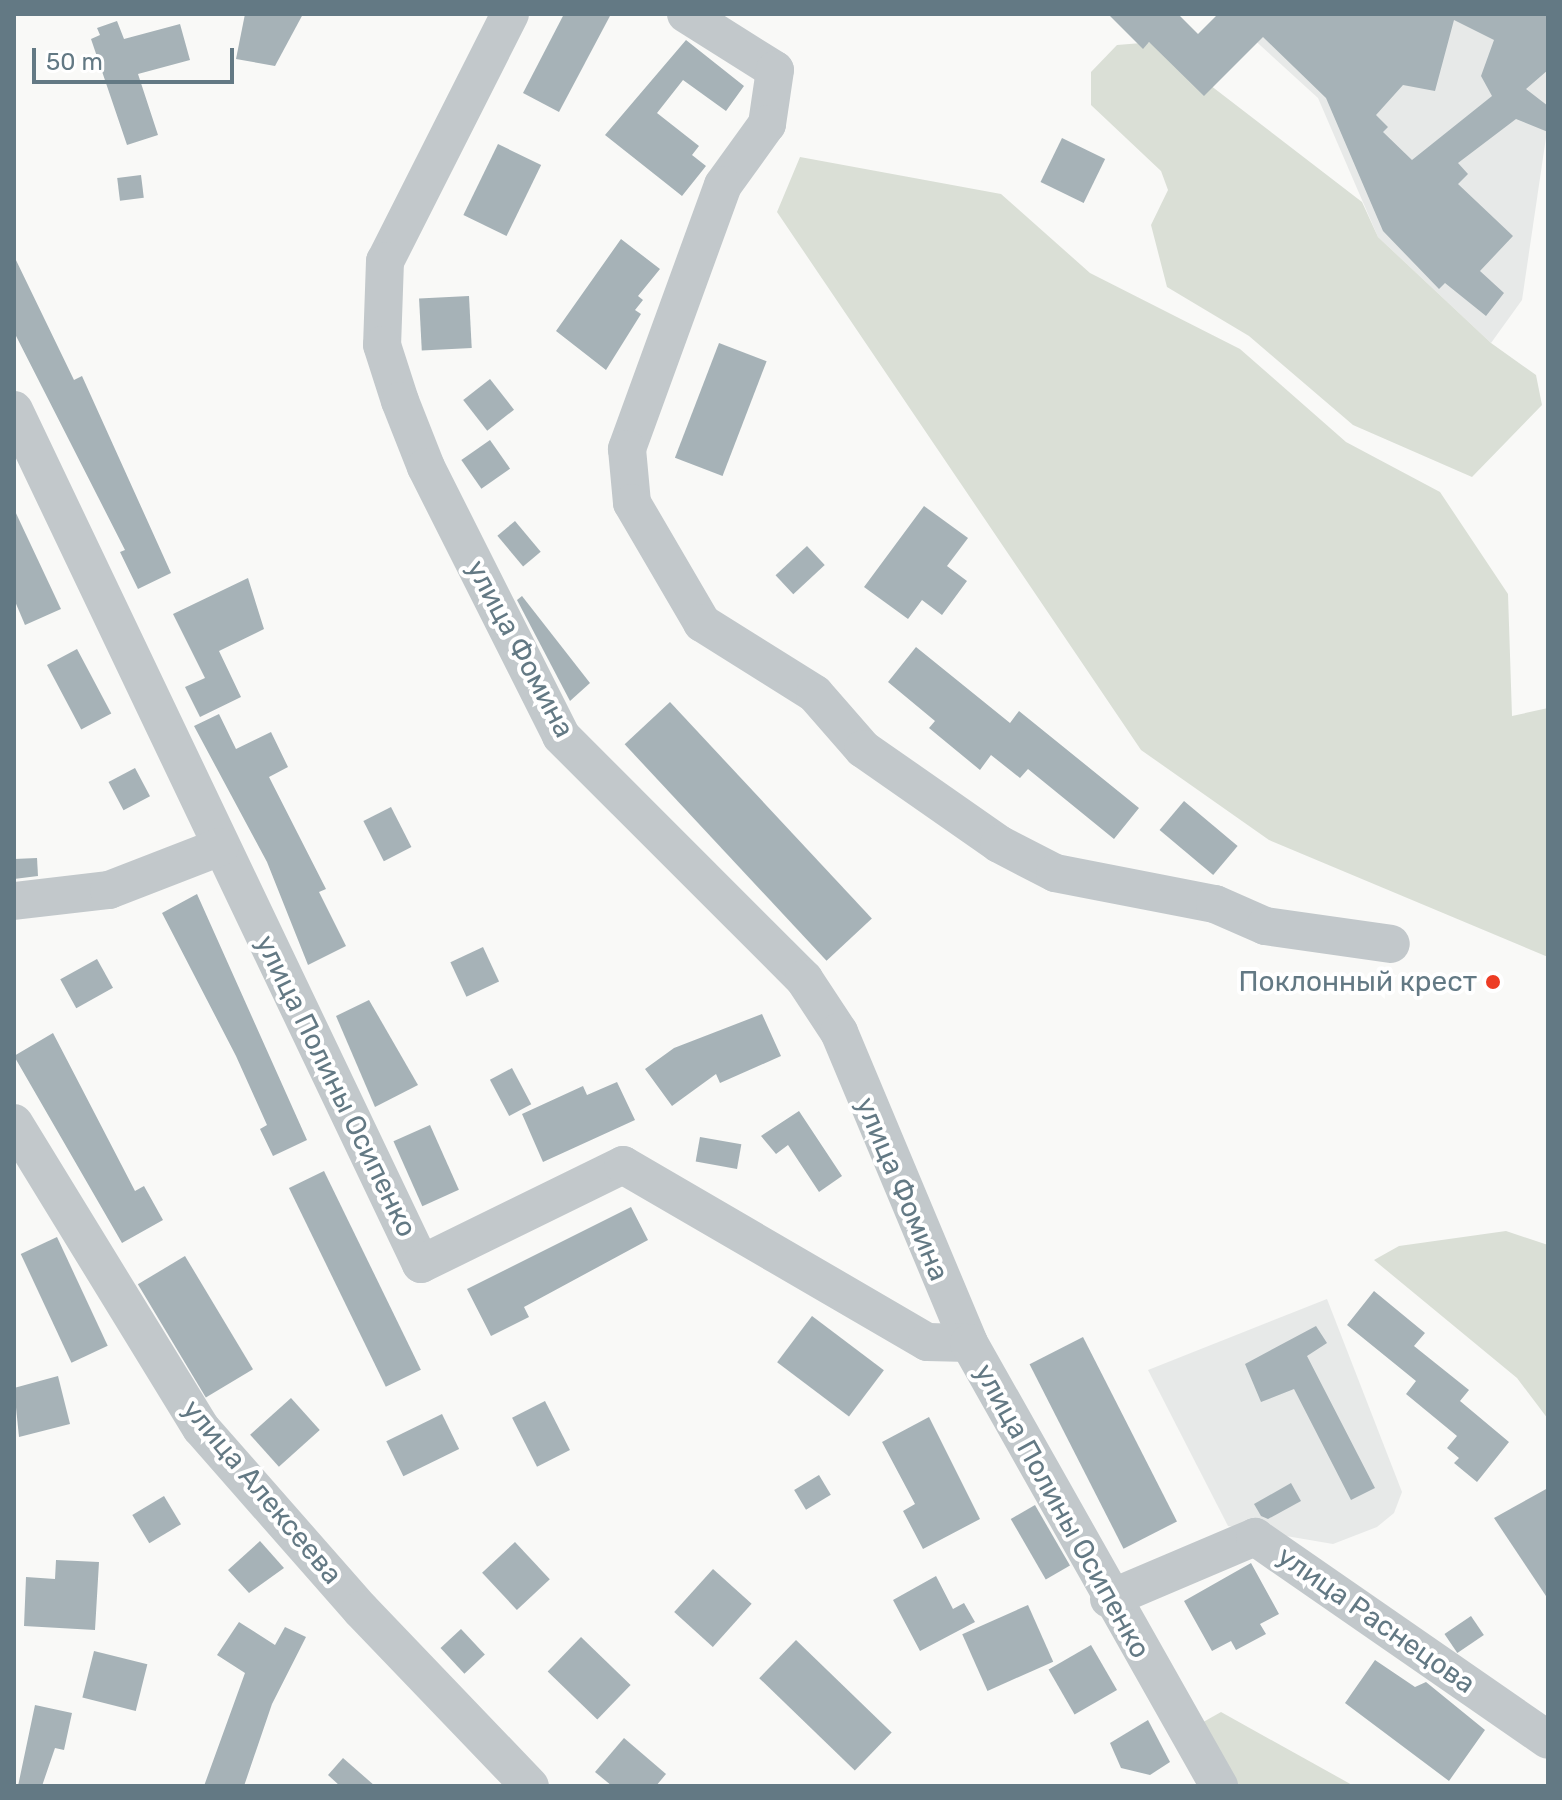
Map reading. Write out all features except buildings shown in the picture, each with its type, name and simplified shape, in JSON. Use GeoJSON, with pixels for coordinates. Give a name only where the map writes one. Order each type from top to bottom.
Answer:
{"type":"FeatureCollection","features":[{"type":"Feature","properties":{"kind":"street","name":"улица Фомина"},"geometry":{"type":"LineString","coordinates":[[510,14],[385,261],[382,345],[400,401],[426,467],[561,736],[804,979],[839,1032],[969,1343]]}},
{"type":"Feature","properties":{"kind":"street"},"geometry":{"type":"LineString","coordinates":[[686,14],[775,70],[767,124],[723,185],[627,449],[632,503],[702,623],[815,694],[863,749],[999,844],[1055,873],[1215,904],[1265,926],[1391,944]]}},
{"type":"Feature","properties":{"kind":"street","name":"улица Полины Осипенко"},"geometry":{"type":"LineString","coordinates":[[14,410],[421,1264],[623,1165],[927,1342],[969,1343],[1109,1599],[1219,1786]]}},
{"type":"Feature","properties":{"kind":"street"},"geometry":{"type":"LineString","coordinates":[[14,901],[109,890],[220,847]]}},
{"type":"Feature","properties":{"kind":"street","name":"улица Алексеева"},"geometry":{"type":"LineString","coordinates":[[14,1123],[201,1428],[361,1610],[530,1786]]}},
{"type":"Feature","properties":{"kind":"street","name":"улица Раснецова"},"geometry":{"type":"LineString","coordinates":[[1109,1599],[1255,1537],[1548,1740]]}},
{"type":"Feature","properties":{"kind":"shaded area"},"geometry":{"type":"Polygon","coordinates":[[[1226,14],[1548,14],[1548,124],[1522,300],[1491,343],[1378,237],[1318,98],[1226,14]]]}},
{"type":"Feature","properties":{"kind":"shaded area"},"geometry":{"type":"Polygon","coordinates":[[[1154,42],[1362,202],[1378,237],[1491,343],[1536,375],[1542,405],[1472,477],[1353,425],[1249,336],[1167,287],[1151,225],[1168,190],[1161,171],[1091,105],[1091,72],[1117,45],[1154,42]]]}},
{"type":"Feature","properties":{"kind":"shaded area"},"geometry":{"type":"Polygon","coordinates":[[[800,157],[1001,194],[1090,273],[1240,349],[1346,442],[1440,492],[1508,594],[1512,716],[1548,708],[1548,957],[1269,840],[1141,750],[777,212],[800,157]]]}},
{"type":"Feature","properties":{"kind":"shaded area"},"geometry":{"type":"Polygon","coordinates":[[[1506,1231],[1548,1245],[1548,1419],[1517,1378],[1374,1260],[1399,1246],[1506,1231]]]}},
{"type":"Feature","properties":{"kind":"shaded area"},"geometry":{"type":"Polygon","coordinates":[[[1327,1299],[1402,1492],[1394,1513],[1377,1527],[1333,1544],[1228,1526],[1148,1370],[1327,1299]]]}},
{"type":"Feature","properties":{"kind":"shaded area"},"geometry":{"type":"Polygon","coordinates":[[[1221,1712],[1354,1786],[1234,1786],[1198,1725],[1221,1712]]]}},
{"type":"Feature","properties":{"kind":"place","name":"Поклонный крест"},"geometry":{"type":"Point","coordinates":[1493,982]}}]}
